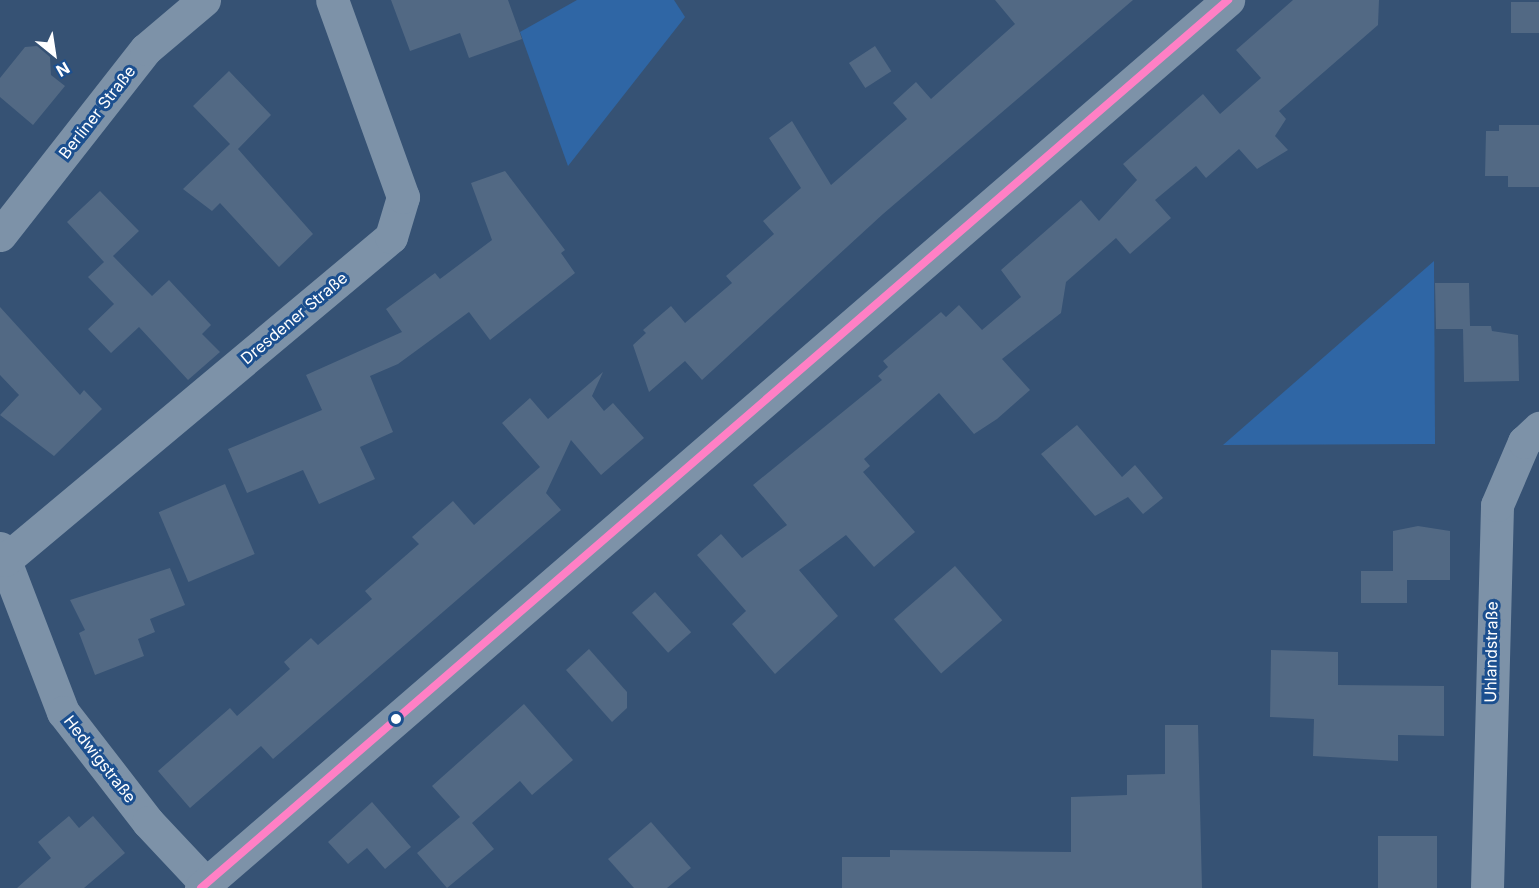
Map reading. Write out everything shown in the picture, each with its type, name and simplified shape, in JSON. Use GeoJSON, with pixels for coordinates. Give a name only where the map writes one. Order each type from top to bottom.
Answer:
{"type":"FeatureCollection","features":[{"type":"Feature","properties":{"kind":"street","name":"Berliner Straße"},"geometry":{"type":"LineString","coordinates":[[0,235],[147,49],[204,0]]}},
{"type":"Feature","properties":{"kind":"street","name":"Dresdener Straße"},"geometry":{"type":"LineString","coordinates":[[3,554],[391,237],[403,197],[332,0]]}},
{"type":"Feature","properties":{"kind":"street"},"geometry":{"type":"LineString","coordinates":[[206,887],[1228,0]]}},
{"type":"Feature","properties":{"kind":"street","name":"Uhlandstraße"},"geometry":{"type":"LineString","coordinates":[[1487,888],[1497,505],[1534,437]]}},
{"type":"Feature","properties":{"kind":"street","name":"Hedwigstraße"},"geometry":{"type":"LineString","coordinates":[[3,554],[63,712],[148,822],[206,887]]}},
{"type":"Feature","properties":{"kind":"shaded area"},"geometry":{"type":"Polygon","coordinates":[[[577,0],[674,0],[685,17],[568,166],[520,32],[577,0]]]}},
{"type":"Feature","properties":{"kind":"shaded area"},"geometry":{"type":"Polygon","coordinates":[[[1434,261],[1435,444],[1223,445],[1434,261]]]}},
{"type":"Feature","properties":{"kind":"building"},"geometry":{"type":"Polygon","coordinates":[[[391,0],[508,0],[522,39],[469,58],[460,33],[410,51],[391,0]]]}},
{"type":"Feature","properties":{"kind":"building"},"geometry":{"type":"Polygon","coordinates":[[[995,0],[1133,0],[883,214],[702,380],[685,361],[649,392],[633,345],[646,333],[643,330],[671,306],[685,323],[732,283],[726,276],[774,234],[763,221],[801,188],[769,138],[792,121],[831,185],[907,119],[893,103],[916,82],[931,99],[1015,24],[995,0]]]}},
{"type":"Feature","properties":{"kind":"building"},"geometry":{"type":"Polygon","coordinates":[[[1293,0],[1379,0],[1378,25],[1279,111],[1286,119],[1275,136],[1288,150],[1257,169],[1239,149],[1206,178],[1196,166],[1155,200],[1171,218],[1130,254],[1116,238],[1066,282],[1061,313],[1002,359],[1030,390],[997,419],[974,434],[939,393],[864,459],[870,466],[863,472],[915,532],[874,567],[846,535],[799,570],[838,616],[775,674],[732,624],[746,611],[697,555],[721,534],[742,558],[787,525],[753,485],[882,380],[878,376],[888,367],[883,361],[941,312],[946,317],[959,305],[982,330],[1021,297],[1001,270],[1081,200],[1099,221],[1137,180],[1123,164],[1203,94],[1220,114],[1261,78],[1236,50],[1293,0]]]}},
{"type":"Feature","properties":{"kind":"building"},"geometry":{"type":"Polygon","coordinates":[[[1511,2],[1539,2],[1539,33],[1511,33],[1511,2]]]}},
{"type":"Feature","properties":{"kind":"building"},"geometry":{"type":"Polygon","coordinates":[[[37,46],[50,57],[51,75],[65,86],[33,125],[0,97],[0,78],[25,47],[37,46]]]}},
{"type":"Feature","properties":{"kind":"building"},"geometry":{"type":"Polygon","coordinates":[[[875,46],[891,71],[865,88],[849,63],[875,46]]]}},
{"type":"Feature","properties":{"kind":"building"},"geometry":{"type":"Polygon","coordinates":[[[229,71],[271,115],[238,149],[313,234],[279,267],[220,203],[212,211],[183,189],[230,144],[193,106],[229,71]]]}},
{"type":"Feature","properties":{"kind":"building"},"geometry":{"type":"Polygon","coordinates":[[[1499,125],[1539,125],[1539,187],[1508,187],[1508,176],[1485,176],[1486,131],[1499,131],[1499,125]]]}},
{"type":"Feature","properties":{"kind":"building"},"geometry":{"type":"Polygon","coordinates":[[[505,171],[565,250],[561,253],[575,273],[490,340],[469,312],[398,364],[370,376],[393,432],[360,447],[375,479],[319,504],[303,470],[247,493],[228,449],[322,410],[306,375],[402,332],[386,309],[435,273],[440,279],[492,240],[471,183],[505,171]]]}},
{"type":"Feature","properties":{"kind":"building"},"geometry":{"type":"Polygon","coordinates":[[[100,191],[139,231],[113,256],[152,296],[169,280],[211,325],[202,334],[220,352],[188,380],[139,327],[111,353],[88,329],[114,304],[88,277],[104,262],[67,222],[100,191]]]}},
{"type":"Feature","properties":{"kind":"building"},"geometry":{"type":"Polygon","coordinates":[[[1435,283],[1469,283],[1470,326],[1491,326],[1492,331],[1518,335],[1519,381],[1464,382],[1463,329],[1436,329],[1435,283]]]}},
{"type":"Feature","properties":{"kind":"building"},"geometry":{"type":"Polygon","coordinates":[[[0,307],[80,395],[84,390],[102,409],[54,456],[0,415],[19,395],[0,375],[0,307]]]}},
{"type":"Feature","properties":{"kind":"building"},"geometry":{"type":"Polygon","coordinates":[[[603,372],[592,396],[604,411],[613,403],[644,438],[601,475],[571,440],[546,493],[561,510],[273,759],[261,746],[190,808],[158,771],[230,708],[237,716],[290,669],[284,662],[311,638],[318,645],[372,599],[365,591],[419,544],[412,537],[453,501],[474,525],[540,467],[502,423],[530,398],[548,419],[603,372]]]}},
{"type":"Feature","properties":{"kind":"building"},"geometry":{"type":"Polygon","coordinates":[[[1077,425],[1122,477],[1135,465],[1163,498],[1143,514],[1128,497],[1095,516],[1041,454],[1077,425]]]}},
{"type":"Feature","properties":{"kind":"building"},"geometry":{"type":"Polygon","coordinates":[[[225,484],[255,554],[188,582],[159,512],[225,484]]]}},
{"type":"Feature","properties":{"kind":"building"},"geometry":{"type":"Polygon","coordinates":[[[1418,526],[1450,531],[1450,580],[1407,580],[1407,603],[1361,603],[1361,571],[1393,571],[1393,531],[1418,526]]]}},
{"type":"Feature","properties":{"kind":"building"},"geometry":{"type":"Polygon","coordinates":[[[955,566],[1002,620],[941,673],[894,619],[955,566]]]}},
{"type":"Feature","properties":{"kind":"building"},"geometry":{"type":"Polygon","coordinates":[[[170,568],[185,605],[150,619],[155,632],[138,639],[144,656],[95,675],[79,633],[85,630],[70,600],[170,568]]]}},
{"type":"Feature","properties":{"kind":"building"},"geometry":{"type":"Polygon","coordinates":[[[655,592],[691,632],[668,653],[632,613],[655,592]]]}},
{"type":"Feature","properties":{"kind":"building"},"geometry":{"type":"Polygon","coordinates":[[[589,649],[627,692],[627,708],[612,722],[566,670],[589,649]]]}},
{"type":"Feature","properties":{"kind":"building"},"geometry":{"type":"Polygon","coordinates":[[[1271,650],[1338,652],[1338,685],[1444,686],[1444,736],[1398,735],[1398,761],[1313,756],[1314,719],[1270,717],[1271,650]]]}},
{"type":"Feature","properties":{"kind":"building"},"geometry":{"type":"Polygon","coordinates":[[[524,704],[573,760],[532,795],[520,781],[472,823],[494,849],[447,888],[417,853],[460,817],[432,786],[524,704]]]}},
{"type":"Feature","properties":{"kind":"building"},"geometry":{"type":"Polygon","coordinates":[[[1165,725],[1198,725],[1202,888],[842,888],[842,857],[890,857],[890,850],[1071,852],[1071,797],[1127,795],[1127,775],[1165,774],[1165,725]]]}},
{"type":"Feature","properties":{"kind":"building"},"geometry":{"type":"Polygon","coordinates":[[[372,802],[411,847],[385,869],[367,848],[348,864],[328,842],[372,802]]]}},
{"type":"Feature","properties":{"kind":"building"},"geometry":{"type":"Polygon","coordinates":[[[69,816],[79,828],[93,816],[125,853],[84,888],[17,888],[51,858],[38,842],[69,816]]]}},
{"type":"Feature","properties":{"kind":"building"},"geometry":{"type":"Polygon","coordinates":[[[651,822],[691,868],[667,888],[634,888],[608,859],[651,822]]]}},
{"type":"Feature","properties":{"kind":"building"},"geometry":{"type":"Polygon","coordinates":[[[1378,836],[1437,836],[1437,888],[1378,888],[1378,836]]]}},
{"type":"Feature","properties":{"kind":"transit line"},"geometry":{"type":"LineString","coordinates":[[201,888],[1228,0]]}}]}
